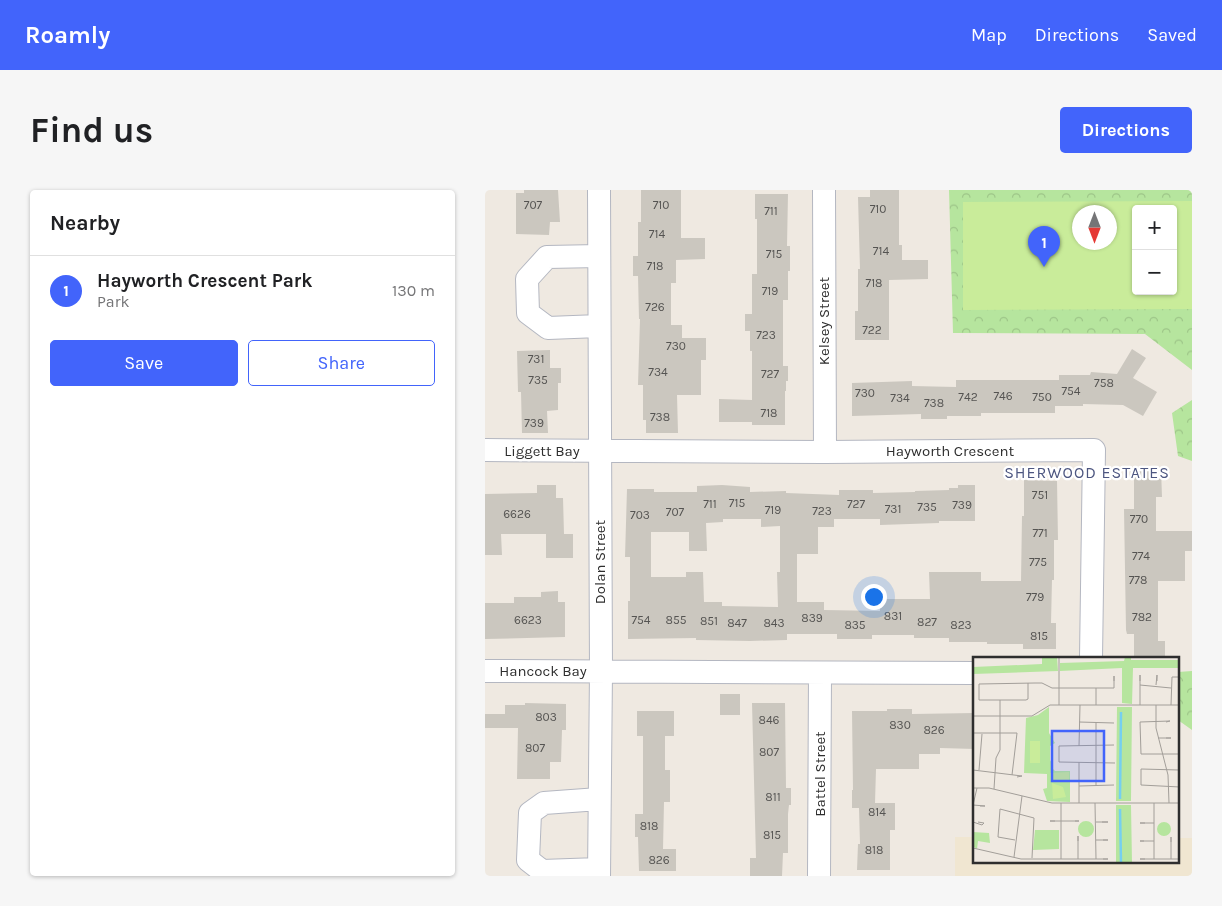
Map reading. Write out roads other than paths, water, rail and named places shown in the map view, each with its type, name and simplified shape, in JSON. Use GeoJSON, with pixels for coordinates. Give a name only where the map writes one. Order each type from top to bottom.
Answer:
{"type":"FeatureCollection","features":[{"type":"Feature","properties":{"kind":"street","name":"Dolan Street"},"geometry":{"type":"LineString","coordinates":[[599,190],[601,671],[599,872],[542,870],[528,860],[530,814],[544,803],[599,799]]}},
{"type":"Feature","properties":{"kind":"street","name":"Kelsey Street"},"geometry":{"type":"LineString","coordinates":[[824,190],[825,452]]}},
{"type":"Feature","properties":{"kind":"street"},"geometry":{"type":"LineString","coordinates":[[599,256],[547,257],[527,279],[528,313],[548,328],[599,326]]}},
{"type":"Feature","properties":{"kind":"street","name":"Liggett Bay"},"geometry":{"type":"LineString","coordinates":[[485,450],[599,451]]}},
{"type":"Feature","properties":{"kind":"street","name":"Hayworth Crescent"},"geometry":{"type":"LineString","coordinates":[[599,451],[1094,450],[1091,657]]}},
{"type":"Feature","properties":{"kind":"street","name":"Hancock Bay"},"geometry":{"type":"LineString","coordinates":[[485,671],[601,671]]}},
{"type":"Feature","properties":{"kind":"street"},"geometry":{"type":"LineString","coordinates":[[601,671],[973,672]]}},
{"type":"Feature","properties":{"kind":"street","name":"Battel Street"},"geometry":{"type":"LineString","coordinates":[[819,876],[820,673]]}},
{"type":"Feature","properties":{"kind":"place","name":"Hayworth Crescent Park"},"geometry":{"type":"Point","coordinates":[1044,267]}},
{"type":"Feature","properties":{"kind":"district","name":"SHERWOOD ESTATES"},"geometry":{"type":"Point","coordinates":[1087,472]}}]}
